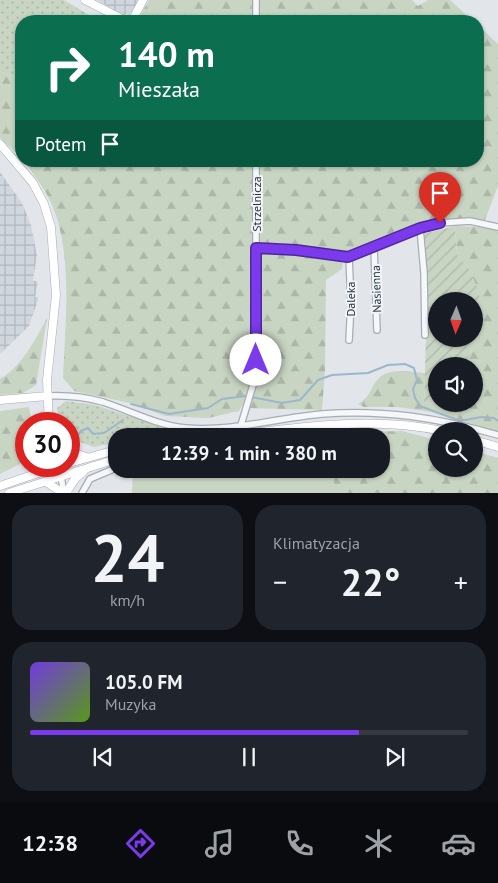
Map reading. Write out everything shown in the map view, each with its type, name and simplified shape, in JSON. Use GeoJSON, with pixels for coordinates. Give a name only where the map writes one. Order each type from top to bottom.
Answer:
{"type":"FeatureCollection","features":[{"type":"Feature","properties":{"kind":"main road"},"geometry":{"type":"LineString","coordinates":[[85,0],[114,15]]}},
{"type":"Feature","properties":{"kind":"main road"},"geometry":{"type":"LineString","coordinates":[[135,15],[143,0]]}},
{"type":"Feature","properties":{"kind":"main road"},"geometry":{"type":"LineString","coordinates":[[0,144],[15,162]]}},
{"type":"Feature","properties":{"kind":"main road"},"geometry":{"type":"LineString","coordinates":[[19,167],[33,183],[44,204],[51,227],[56,295],[48,360],[47,396],[49,412]]}},
{"type":"Feature","properties":{"kind":"main road"},"geometry":{"type":"LineString","coordinates":[[0,400],[47,396]]}},
{"type":"Feature","properties":{"kind":"main road"},"geometry":{"type":"LineString","coordinates":[[290,428],[348,423],[388,424],[428,429]]}},
{"type":"Feature","properties":{"kind":"main road"},"geometry":{"type":"LineString","coordinates":[[483,442],[498,446]]}},
{"type":"Feature","properties":{"kind":"main road"},"geometry":{"type":"LineString","coordinates":[[80,460],[108,452]]}},
{"type":"Feature","properties":{"kind":"main road"},"geometry":{"type":"LineString","coordinates":[[80,455],[88,458]]}},
{"type":"Feature","properties":{"kind":"main road"},"geometry":{"type":"LineString","coordinates":[[80,470],[108,462]]}},
{"type":"Feature","properties":{"kind":"main road"},"geometry":{"type":"LineString","coordinates":[[46,482],[64,493],[74,479],[87,468]]}},
{"type":"Feature","properties":{"kind":"main road"},"geometry":{"type":"LineString","coordinates":[[0,486],[23,477]]}},
{"type":"Feature","properties":{"kind":"main road"},"geometry":{"type":"LineString","coordinates":[[10,493],[61,477]]}},
{"type":"Feature","properties":{"kind":"street"},"geometry":{"type":"LineString","coordinates":[[256,0],[256,15]]}},
{"type":"Feature","properties":{"kind":"street","name":"Strzelnicza"},"geometry":{"type":"LineString","coordinates":[[241,425],[256,368],[256,167]]}},
{"type":"Feature","properties":{"kind":"street"},"geometry":{"type":"LineString","coordinates":[[256,248],[296,250],[348,257],[420,228],[444,222],[470,221],[498,227]]}},
{"type":"Feature","properties":{"kind":"street"},"geometry":{"type":"LineString","coordinates":[[420,228],[424,273],[425,335]]}},
{"type":"Feature","properties":{"kind":"street","name":"Nasienna"},"geometry":{"type":"LineString","coordinates":[[374,248],[377,330]]}},
{"type":"Feature","properties":{"kind":"street","name":"Daleka"},"geometry":{"type":"LineString","coordinates":[[348,257],[351,304],[349,340]]}},
{"type":"Feature","properties":{"kind":"street"},"geometry":{"type":"LineString","coordinates":[[47,396],[89,399],[161,424],[185,428],[200,429],[241,425],[322,414],[378,412],[436,418],[498,435]]}},
{"type":"Feature","properties":{"kind":"street"},"geometry":{"type":"LineString","coordinates":[[82,493],[90,479],[108,471]]}},
{"type":"Feature","properties":{"kind":"street"},"geometry":{"type":"LineString","coordinates":[[61,477],[64,493]]}},
{"type":"Feature","properties":{"kind":"shaded area"},"geometry":{"type":"Polygon","coordinates":[[[97,0],[139,0],[133,12],[123,15],[97,0]]]}},
{"type":"Feature","properties":{"kind":"shaded area"},"geometry":{"type":"Polygon","coordinates":[[[0,172],[22,203],[31,225],[37,255],[33,280],[38,282],[35,297],[39,297],[29,326],[0,354],[0,172]]]}},
{"type":"Feature","properties":{"kind":"green space"},"geometry":{"type":"Polygon","coordinates":[[[0,0],[64,0],[89,15],[15,15],[15,77],[0,71],[0,0]]]}},
{"type":"Feature","properties":{"kind":"green space"},"geometry":{"type":"Polygon","coordinates":[[[149,0],[253,0],[252,15],[140,15],[149,0]]]}},
{"type":"Feature","properties":{"kind":"green space"},"geometry":{"type":"Polygon","coordinates":[[[259,0],[412,0],[418,6],[428,0],[450,0],[466,15],[259,15],[259,0]]]}},
{"type":"Feature","properties":{"kind":"green space"},"geometry":{"type":"Polygon","coordinates":[[[484,31],[498,44],[498,186],[485,220],[440,221],[415,226],[344,255],[342,269],[326,280],[325,370],[322,410],[249,408],[258,367],[260,167],[484,167],[484,31]]]}},
{"type":"Feature","properties":{"kind":"green space"},"geometry":{"type":"Polygon","coordinates":[[[0,71],[15,77],[15,152],[0,138],[0,71]]]}},
{"type":"Feature","properties":{"kind":"green space"},"geometry":{"type":"Polygon","coordinates":[[[28,167],[252,167],[253,369],[250,391],[239,411],[208,418],[165,416],[130,403],[74,391],[63,378],[66,308],[65,259],[55,213],[41,185],[28,167]]]}},
{"type":"Feature","properties":{"kind":"green space"},"geometry":{"type":"Polygon","coordinates":[[[455,226],[485,227],[498,230],[498,431],[483,427],[483,422],[466,422],[431,412],[483,412],[483,357],[468,357],[473,348],[483,347],[483,292],[473,292],[470,270],[457,255],[455,226]]]}},
{"type":"Feature","properties":{"kind":"green space"},"geometry":{"type":"Polygon","coordinates":[[[455,226],[457,255],[470,270],[479,292],[428,292],[428,348],[473,348],[468,357],[428,357],[428,403],[424,403],[427,304],[423,234],[455,226]]]}},
{"type":"Feature","properties":{"kind":"green space"},"geometry":{"type":"Polygon","coordinates":[[[47,318],[36,385],[23,393],[0,395],[0,379],[8,374],[21,360],[33,344],[47,318]]]}},
{"type":"Feature","properties":{"kind":"green space"},"geometry":{"type":"Polygon","coordinates":[[[395,371],[425,373],[424,403],[428,403],[428,412],[398,407],[364,407],[358,404],[366,398],[379,378],[395,371]]]}},
{"type":"Feature","properties":{"kind":"green space"},"geometry":{"type":"Polygon","coordinates":[[[66,401],[95,405],[166,428],[108,428],[108,444],[94,447],[80,442],[80,412],[58,412],[57,408],[66,401]]]}},
{"type":"Feature","properties":{"kind":"green space"},"geometry":{"type":"Polygon","coordinates":[[[29,407],[30,412],[15,412],[15,466],[0,474],[0,411],[29,407]]]}},
{"type":"Feature","properties":{"kind":"green space"},"geometry":{"type":"Polygon","coordinates":[[[390,431],[402,431],[428,438],[428,477],[483,477],[483,454],[498,458],[498,493],[312,493],[323,478],[390,478],[390,431]]]}},
{"type":"Feature","properties":{"kind":"green space"},"geometry":{"type":"Polygon","coordinates":[[[133,478],[334,478],[335,493],[132,493],[133,478]]]}},
{"type":"Feature","properties":{"kind":"waterway"},"geometry":{"type":"LineString","coordinates":[[251,397],[282,403],[300,400],[318,380],[332,375],[368,373],[388,365],[405,364],[414,368],[417,380],[413,389],[415,398],[420,406],[460,421],[481,417],[494,418],[498,421]]}},
{"type":"Feature","properties":{"kind":"waterway"},"geometry":{"type":"LineString","coordinates":[[131,404],[169,414],[208,408],[222,399],[246,396]]}},
{"type":"Feature","properties":{"kind":"waterway"},"geometry":{"type":"LineString","coordinates":[[80,432],[88,428],[93,434],[104,433],[123,420]]}},
{"type":"Feature","properties":{"kind":"route"},"geometry":{"type":"LineString","coordinates":[[256,360],[256,248],[281,248],[336,256],[356,256],[420,228],[440,223]]}}]}
